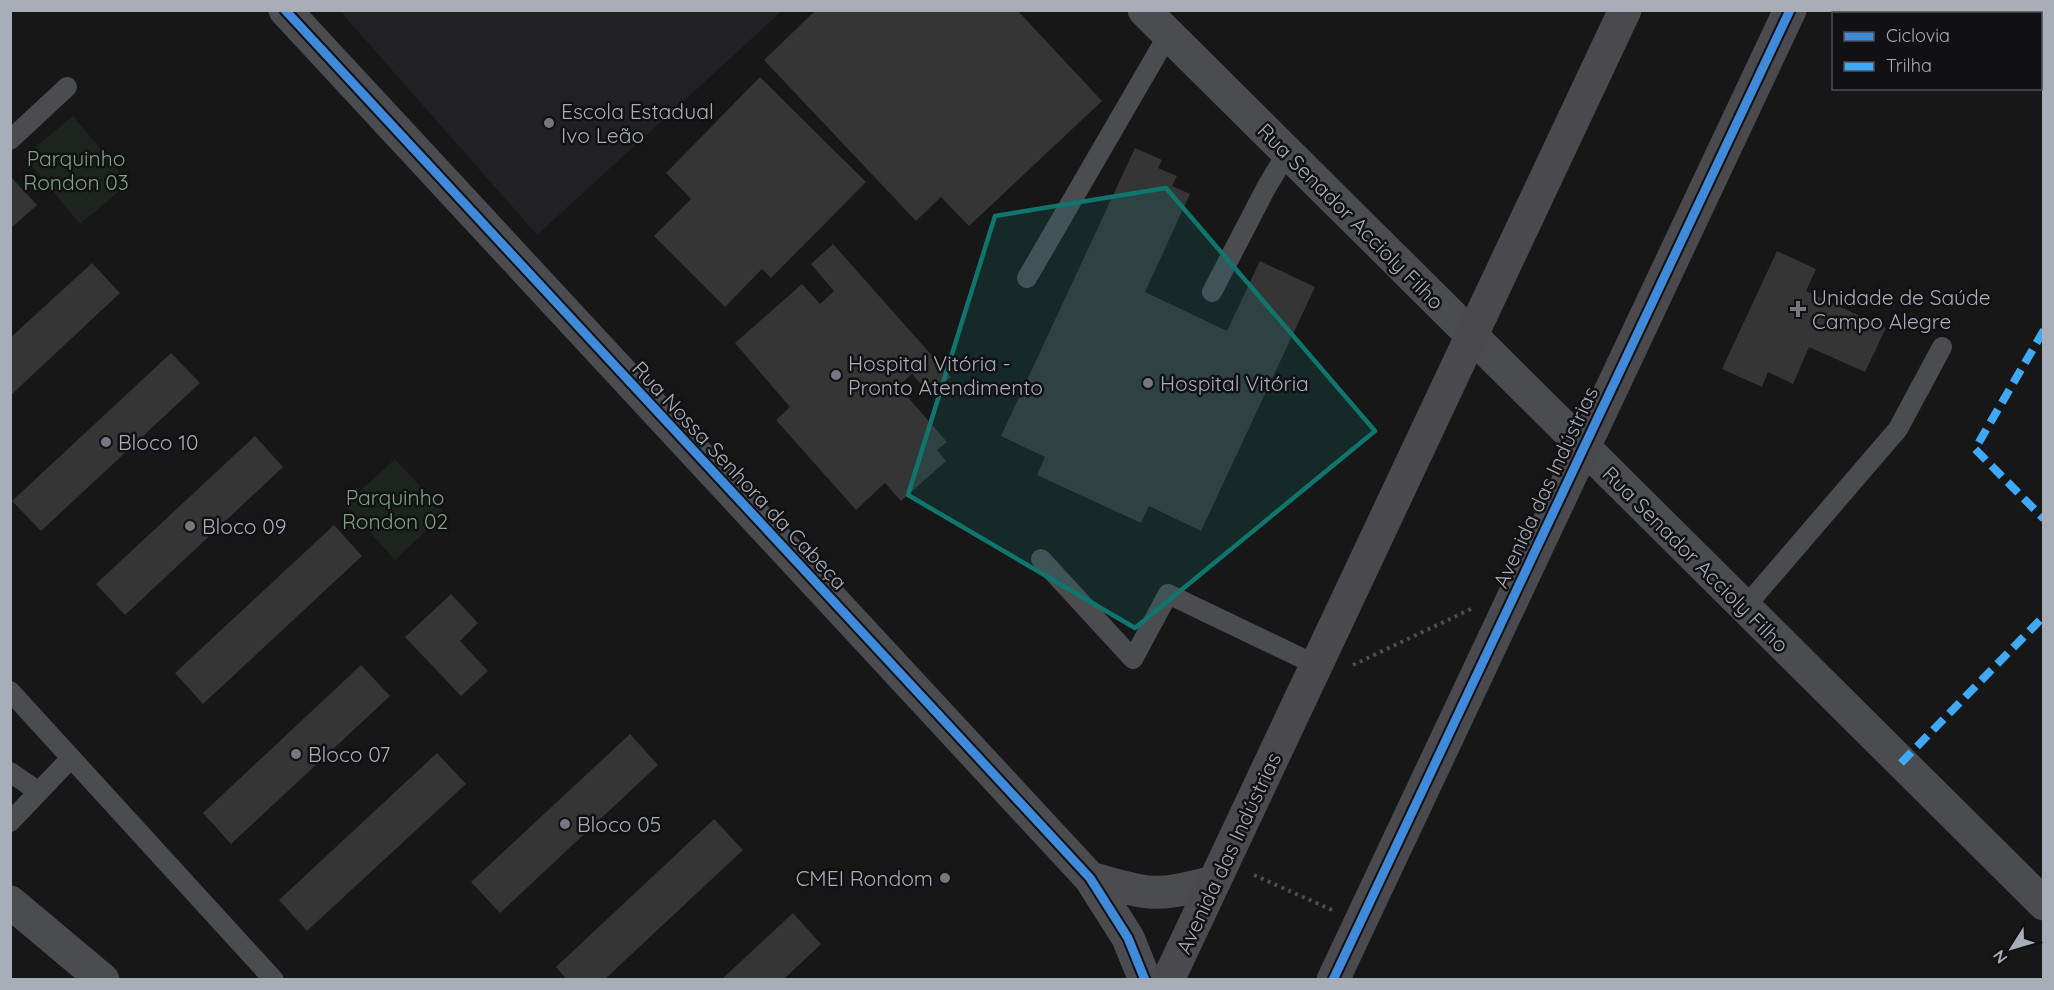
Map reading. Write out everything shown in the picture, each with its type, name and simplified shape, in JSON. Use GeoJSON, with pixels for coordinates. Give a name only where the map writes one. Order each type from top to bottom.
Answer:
{"type":"FeatureCollection","features":[{"type":"Feature","properties":{"kind":"main road","name":"Avenida das Indústrias"},"geometry":{"type":"LineString","coordinates":[[1168,980],[1625,10]]}},
{"type":"Feature","properties":{"kind":"main road","name":"Avenida das Indústrias"},"geometry":{"type":"LineString","coordinates":[[1333,980],[1790,10]]}},
{"type":"Feature","properties":{"kind":"street","name":"Rua Nossa Senhora da Cabeça"},"geometry":{"type":"LineString","coordinates":[[285,10],[1090,878],[1117,917],[1145,980]]}},
{"type":"Feature","properties":{"kind":"street","name":"Rua Senador Accioly Filho"},"geometry":{"type":"LineString","coordinates":[[1144,10],[1745,607],[2039,890]]}},
{"type":"Feature","properties":{"kind":"street"},"geometry":{"type":"LineString","coordinates":[[1090,878],[1123,888],[1151,892],[1179,890],[1219,872]]}},
{"type":"Feature","properties":{"kind":"street"},"geometry":{"type":"LineString","coordinates":[[10,902],[103,980]]}},
{"type":"Feature","properties":{"kind":"lane"},"geometry":{"type":"LineString","coordinates":[[1027,278],[1168,35]]}},
{"type":"Feature","properties":{"kind":"lane"},"geometry":{"type":"LineString","coordinates":[[10,140],[67,87]]}},
{"type":"Feature","properties":{"kind":"lane"},"geometry":{"type":"LineString","coordinates":[[1212,292],[1266,188],[1287,153]]}},
{"type":"Feature","properties":{"kind":"lane"},"geometry":{"type":"LineString","coordinates":[[1745,607],[1898,429],[1942,347]]}},
{"type":"Feature","properties":{"kind":"lane"},"geometry":{"type":"LineString","coordinates":[[1041,560],[1133,659],[1168,594],[1311,676]]}},
{"type":"Feature","properties":{"kind":"lane"},"geometry":{"type":"LineString","coordinates":[[10,692],[274,980]]}},
{"type":"Feature","properties":{"kind":"lane"},"geometry":{"type":"LineString","coordinates":[[10,822],[71,758]]}},
{"type":"Feature","properties":{"kind":"lane"},"geometry":{"type":"LineString","coordinates":[[10,772],[39,792]]}},
{"type":"Feature","properties":{"kind":"path"},"geometry":{"type":"LineString","coordinates":[[1311,676],[1518,587]]}},
{"type":"Feature","properties":{"kind":"path"},"geometry":{"type":"LineString","coordinates":[[1219,872],[1360,922]]}},
{"type":"Feature","properties":{"kind":"highlighted area"},"geometry":{"type":"Polygon","coordinates":[[[1166,188],[1375,431],[1135,628],[908,495],[995,216],[1166,188]]]}},
{"type":"Feature","properties":{"kind":"shaded area","name":"Escola Estadual Ivo Leão"},"geometry":{"type":"Polygon","coordinates":[[[340,11],[782,11],[537,235],[340,11]]]}},
{"type":"Feature","properties":{"kind":"green space","name":"Parquinho Rondon 03"},"geometry":{"type":"Polygon","coordinates":[[[73,116],[129,183],[80,224],[24,157],[73,116]]]}},
{"type":"Feature","properties":{"kind":"green space","name":"Parquinho Rondon 02"},"geometry":{"type":"Polygon","coordinates":[[[395,459],[445,513],[395,560],[345,505],[395,459]]]}},
{"type":"Feature","properties":{"kind":"building"},"geometry":{"type":"Polygon","coordinates":[[[816,10],[1017,10],[1102,101],[969,226],[941,197],[916,221],[764,60],[816,10]]]}},
{"type":"Feature","properties":{"kind":"building"},"geometry":{"type":"Polygon","coordinates":[[[760,77],[866,182],[771,278],[762,269],[725,307],[654,236],[691,199],[666,173],[760,77]]]}},
{"type":"Feature","properties":{"kind":"building","name":"Hospital Vitória"},"geometry":{"type":"Polygon","coordinates":[[[1135,148],[1162,160],[1158,168],[1177,176],[1172,186],[1190,194],[1145,292],[1227,331],[1260,261],[1315,287],[1201,531],[1149,506],[1141,523],[1037,475],[1045,457],[1001,436],[1135,148]]]}},
{"type":"Feature","properties":{"kind":"building"},"geometry":{"type":"Polygon","coordinates":[[[10,176],[37,205],[10,229],[10,176]]]}},
{"type":"Feature","properties":{"kind":"building","name":"Hospital Vitória - Pronto Atendimento"},"geometry":{"type":"Polygon","coordinates":[[[833,244],[951,377],[931,395],[912,374],[898,386],[947,442],[937,450],[946,461],[901,501],[885,483],[856,510],[776,420],[790,407],[735,343],[802,284],[820,304],[834,291],[811,264],[833,244]]]}},
{"type":"Feature","properties":{"kind":"building","name":"Unidade de Saúde Campo Alegre"},"geometry":{"type":"Polygon","coordinates":[[[1777,251],[1816,269],[1806,291],[1886,328],[1865,372],[1809,347],[1793,384],[1768,372],[1762,387],[1722,369],[1777,251]]]}},
{"type":"Feature","properties":{"kind":"building"},"geometry":{"type":"Polygon","coordinates":[[[92,263],[120,293],[10,396],[10,338],[92,263]]]}},
{"type":"Feature","properties":{"kind":"building","name":"Bloco 10"},"geometry":{"type":"Polygon","coordinates":[[[171,353],[200,383],[41,531],[12,501],[171,353]]]}},
{"type":"Feature","properties":{"kind":"building","name":"Bloco 09"},"geometry":{"type":"Polygon","coordinates":[[[255,436],[283,467],[125,615],[96,584],[255,436]]]}},
{"type":"Feature","properties":{"kind":"building"},"geometry":{"type":"Polygon","coordinates":[[[334,525],[362,556],[203,704],[175,673],[334,525]]]}},
{"type":"Feature","properties":{"kind":"building"},"geometry":{"type":"Polygon","coordinates":[[[451,594],[478,623],[460,641],[488,671],[461,696],[405,637],[451,594]]]}},
{"type":"Feature","properties":{"kind":"building","name":"Bloco 07"},"geometry":{"type":"Polygon","coordinates":[[[361,665],[390,696],[231,844],[203,813],[361,665]]]}},
{"type":"Feature","properties":{"kind":"building","name":"Bloco 05"},"geometry":{"type":"Polygon","coordinates":[[[630,734],[658,765],[500,913],[471,882],[630,734]]]}},
{"type":"Feature","properties":{"kind":"building"},"geometry":{"type":"Polygon","coordinates":[[[437,753],[466,784],[307,931],[279,900],[437,753]]]}},
{"type":"Feature","properties":{"kind":"building"},"geometry":{"type":"Polygon","coordinates":[[[714,819],[743,850],[604,980],[567,980],[556,967],[714,819]]]}},
{"type":"Feature","properties":{"kind":"building"},"geometry":{"type":"Polygon","coordinates":[[[793,913],[821,944],[783,980],[721,980],[793,913]]]}},
{"type":"Feature","properties":{"kind":"marked path"},"geometry":{"type":"LineString","coordinates":[[2044,330],[1975,449],[2044,519]]}},
{"type":"Feature","properties":{"kind":"marked path"},"geometry":{"type":"LineString","coordinates":[[1901,763],[2044,616]]}},
{"type":"Feature","properties":{"kind":"cycle path"},"geometry":{"type":"LineString","coordinates":[[285,10],[1090,878],[1128,938],[1145,980]]}},
{"type":"Feature","properties":{"kind":"cycle path"},"geometry":{"type":"LineString","coordinates":[[1333,980],[1790,10]]}},
{"type":"Feature","properties":{"kind":"place","name":"Escola Estadual Ivo Leão"},"geometry":{"type":"Point","coordinates":[549,123]}},
{"type":"Feature","properties":{"kind":"place","name":"Unidade de Saúde Campo Alegre"},"geometry":{"type":"Point","coordinates":[1798,309]}},
{"type":"Feature","properties":{"kind":"place","name":"Hospital Vitória - Pronto Atendimento"},"geometry":{"type":"Point","coordinates":[836,375]}},
{"type":"Feature","properties":{"kind":"place","name":"Hospital Vitória"},"geometry":{"type":"Point","coordinates":[1148,383]}},
{"type":"Feature","properties":{"kind":"place","name":"Bloco 10"},"geometry":{"type":"Point","coordinates":[106,442]}},
{"type":"Feature","properties":{"kind":"place","name":"Bloco 09"},"geometry":{"type":"Point","coordinates":[190,526]}},
{"type":"Feature","properties":{"kind":"place","name":"Bloco 07"},"geometry":{"type":"Point","coordinates":[296,754]}},
{"type":"Feature","properties":{"kind":"place","name":"Bloco 05"},"geometry":{"type":"Point","coordinates":[565,824]}},
{"type":"Feature","properties":{"kind":"place","name":"CMEI Rondom"},"geometry":{"type":"Point","coordinates":[945,878]}}]}
